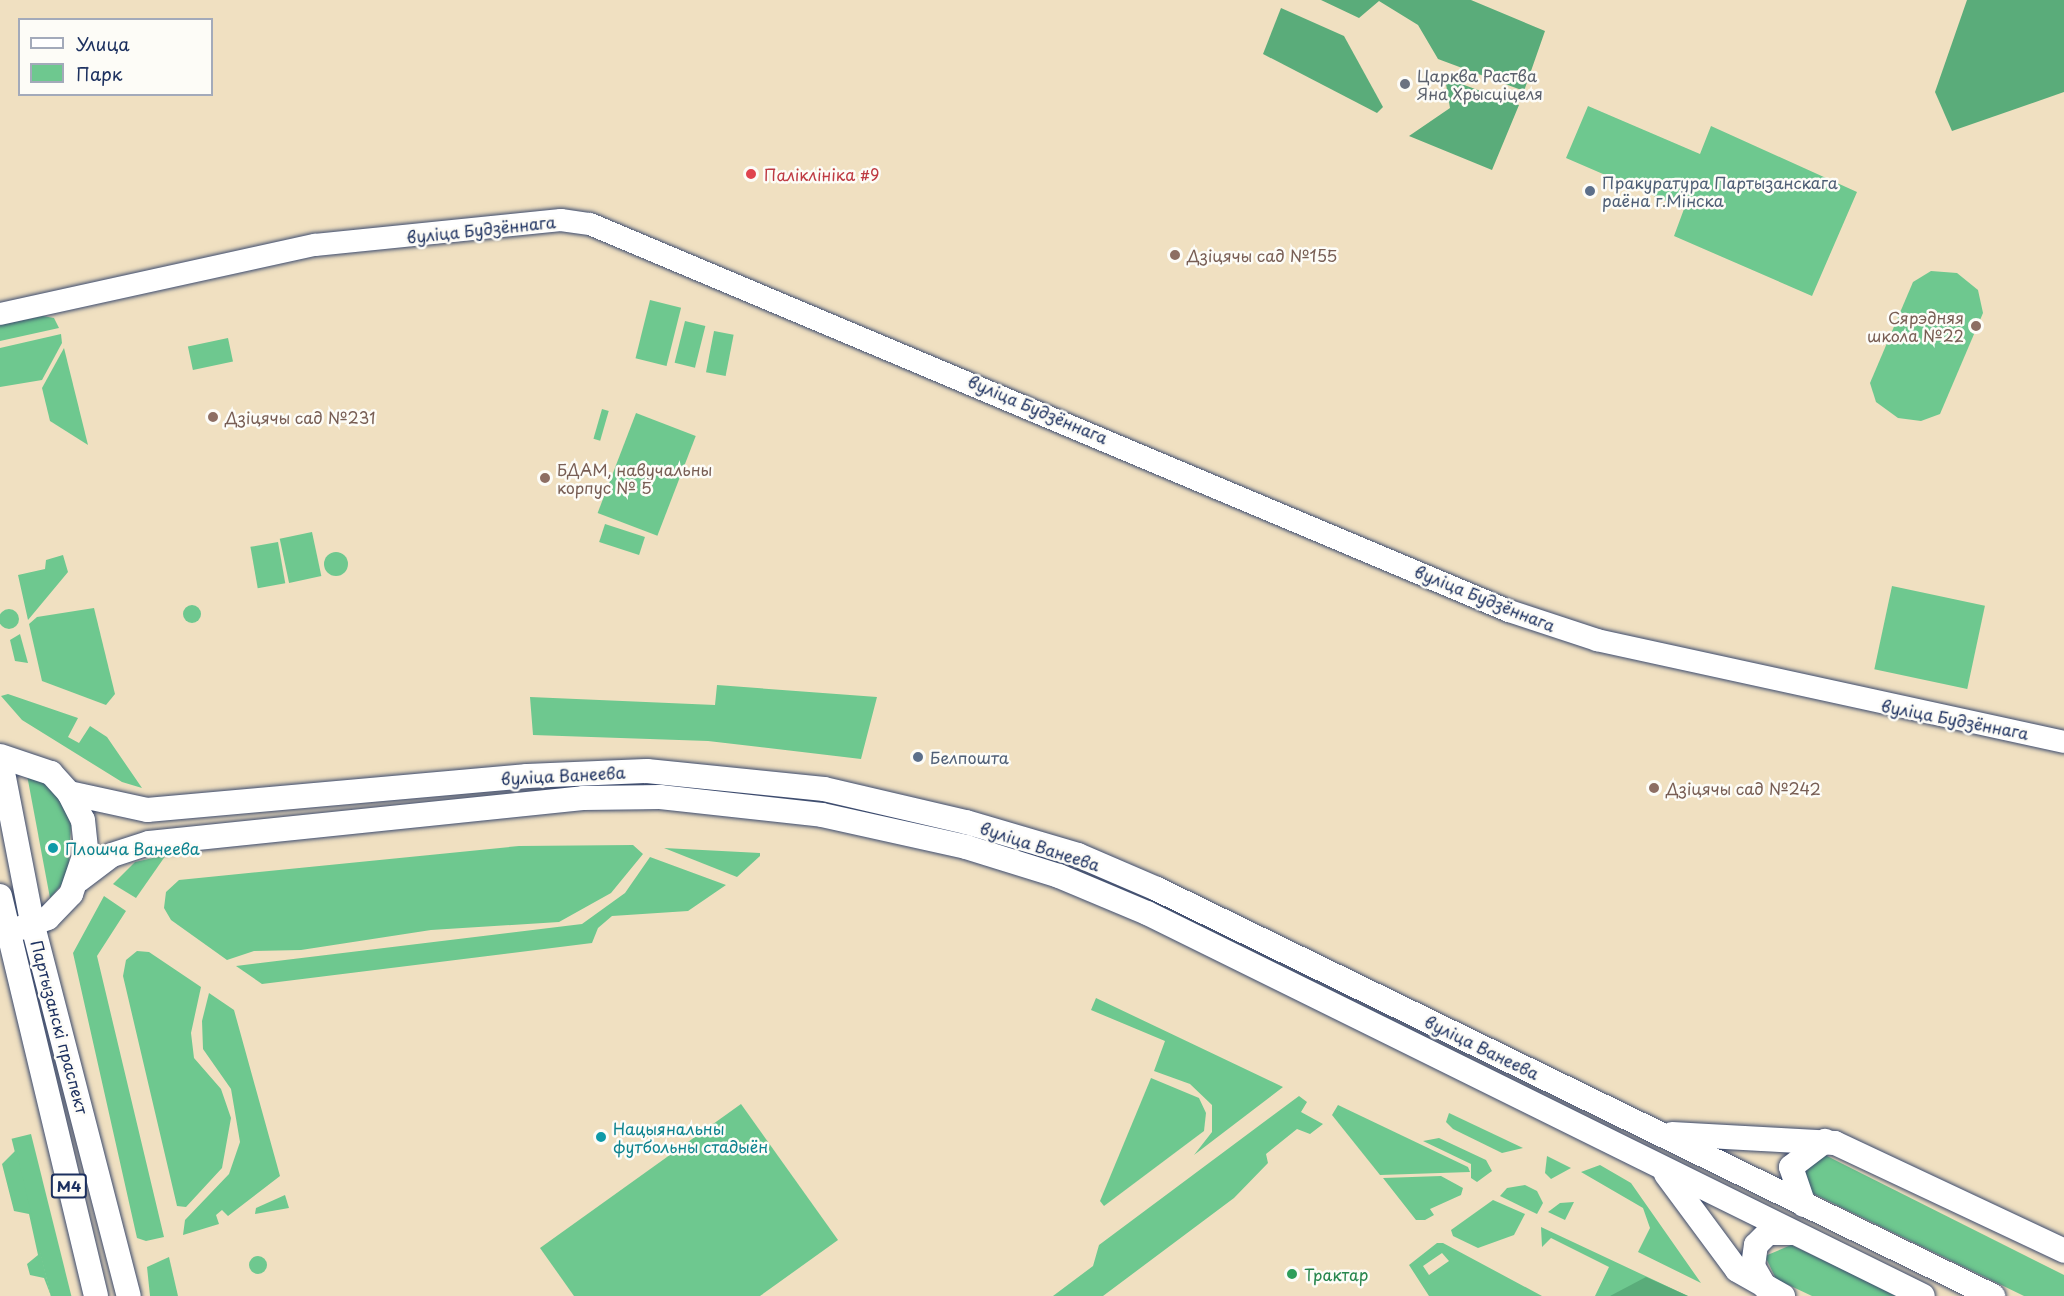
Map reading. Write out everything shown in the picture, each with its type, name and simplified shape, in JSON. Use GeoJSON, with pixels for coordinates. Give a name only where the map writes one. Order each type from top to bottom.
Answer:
{"type":"FeatureCollection","features":[{"type":"Feature","properties":{"kind":"main road"},"geometry":{"type":"LineString","coordinates":[[0,756],[43,769],[69,793],[84,830],[79,880],[60,907],[33,926],[3,930]]}},
{"type":"Feature","properties":{"kind":"main road","name":"Партызанскі праспект"},"geometry":{"type":"LineString","coordinates":[[0,756],[33,926],[129,1296]]}},
{"type":"Feature","properties":{"kind":"main road","name":"вуліца Ванеева"},"geometry":{"type":"LineString","coordinates":[[69,793],[147,810],[527,776],[647,771],[824,789],[1078,855],[1649,1128],[1993,1296]]}},
{"type":"Feature","properties":{"kind":"main road","name":"вуліца Ванеева"},"geometry":{"type":"LineString","coordinates":[[79,880],[112,855],[148,843],[583,798],[660,797],[822,815],[966,847],[1059,876],[1147,913],[1923,1296]]}},
{"type":"Feature","properties":{"kind":"main road","name":"Партызанскі праспект"},"geometry":{"type":"LineString","coordinates":[[0,896],[3,930],[96,1296]]}},
{"type":"Feature","properties":{"kind":"main road"},"geometry":{"type":"LineString","coordinates":[[1649,1128],[1675,1134],[1825,1141],[2064,1251]]}},
{"type":"Feature","properties":{"kind":"main road"},"geometry":{"type":"LineString","coordinates":[[1804,1205],[1791,1167],[1825,1141]]}},
{"type":"Feature","properties":{"kind":"main road"},"geometry":{"type":"LineString","coordinates":[[1653,1162],[1674,1181],[1737,1270],[1774,1292]]}},
{"type":"Feature","properties":{"kind":"main road"},"geometry":{"type":"LineString","coordinates":[[1774,1292],[1753,1266],[1756,1245],[1768,1233],[1794,1233]]}},
{"type":"Feature","properties":{"kind":"street","name":"вуліца Будзённага"},"geometry":{"type":"LineString","coordinates":[[0,314],[315,245],[561,220],[590,224],[1509,611],[1597,640],[2064,742]]}},
{"type":"Feature","properties":{"kind":"green space"},"geometry":{"type":"Polygon","coordinates":[[[1321,0],[1471,0],[1545,31],[1524,91],[1438,59],[1418,25],[1379,1],[1359,18],[1321,0]]]}},
{"type":"Feature","properties":{"kind":"green space"},"geometry":{"type":"Polygon","coordinates":[[[1967,0],[2064,0],[2064,92],[1952,131],[1935,92],[1967,0]]]}},
{"type":"Feature","properties":{"kind":"green space"},"geometry":{"type":"Polygon","coordinates":[[[1281,8],[1344,36],[1383,107],[1377,113],[1263,54],[1281,8]]]}},
{"type":"Feature","properties":{"kind":"green space"},"geometry":{"type":"Polygon","coordinates":[[[1445,78],[1519,105],[1492,170],[1409,136],[1450,108],[1445,78]]]}},
{"type":"Feature","properties":{"kind":"green space"},"geometry":{"type":"Polygon","coordinates":[[[1588,106],[1700,154],[1711,126],[1857,192],[1812,296],[1674,236],[1684,209],[1566,158],[1588,106]]]}},
{"type":"Feature","properties":{"kind":"green space"},"geometry":{"type":"Polygon","coordinates":[[[1931,271],[1957,273],[1978,290],[1983,313],[1940,414],[1921,421],[1898,418],[1876,402],[1870,383],[1913,282],[1931,271]]]}},
{"type":"Feature","properties":{"kind":"green space"},"geometry":{"type":"Polygon","coordinates":[[[650,300],[681,308],[667,366],[635,358],[650,300]]]}},
{"type":"Feature","properties":{"kind":"green space"},"geometry":{"type":"Polygon","coordinates":[[[43,316],[54,318],[59,328],[0,341],[0,325],[43,316]]]}},
{"type":"Feature","properties":{"kind":"green space"},"geometry":{"type":"Polygon","coordinates":[[[685,321],[705,326],[695,368],[675,363],[685,321]]]}},
{"type":"Feature","properties":{"kind":"green space"},"geometry":{"type":"Polygon","coordinates":[[[714,331],[734,335],[726,376],[706,372],[714,331]]]}},
{"type":"Feature","properties":{"kind":"green space"},"geometry":{"type":"Polygon","coordinates":[[[61,334],[62,343],[42,380],[0,387],[0,348],[61,334]]]}},
{"type":"Feature","properties":{"kind":"green space"},"geometry":{"type":"Polygon","coordinates":[[[228,338],[233,361],[193,370],[188,347],[228,338]]]}},
{"type":"Feature","properties":{"kind":"green space"},"geometry":{"type":"Polygon","coordinates":[[[64,348],[88,445],[50,421],[42,388],[64,348]]]}},
{"type":"Feature","properties":{"kind":"green space"},"geometry":{"type":"Polygon","coordinates":[[[602,409],[609,411],[600,441],[593,439],[602,409]]]}},
{"type":"Feature","properties":{"kind":"green space"},"geometry":{"type":"Polygon","coordinates":[[[636,413],[696,436],[657,536],[598,513],[636,413]]]}},
{"type":"Feature","properties":{"kind":"green space"},"geometry":{"type":"Polygon","coordinates":[[[605,524],[645,537],[639,555],[599,542],[605,524]]]}},
{"type":"Feature","properties":{"kind":"green space"},"geometry":{"type":"Polygon","coordinates":[[[312,532],[321,576],[289,583],[280,539],[312,532]]]}},
{"type":"Feature","properties":{"kind":"green space"},"geometry":{"type":"Polygon","coordinates":[[[278,542],[285,583],[258,588],[250,547],[278,542]]]}},
{"type":"Feature","properties":{"kind":"green space"},"geometry":{"type":"Polygon","coordinates":[[[336,552],[341,553],[347,559],[347,569],[341,575],[336,576],[331,575],[325,569],[324,564],[325,559],[331,553],[336,552]]]}},
{"type":"Feature","properties":{"kind":"green space"},"geometry":{"type":"Polygon","coordinates":[[[63,555],[68,572],[28,620],[18,575],[45,569],[46,560],[63,555]]]}},
{"type":"Feature","properties":{"kind":"green space"},"geometry":{"type":"Polygon","coordinates":[[[1892,586],[1985,606],[1967,689],[1874,669],[1892,586]]]}},
{"type":"Feature","properties":{"kind":"green space"},"geometry":{"type":"Polygon","coordinates":[[[192,605],[198,608],[201,614],[198,620],[192,623],[186,620],[183,614],[186,608],[192,605]]]}},
{"type":"Feature","properties":{"kind":"green space"},"geometry":{"type":"Polygon","coordinates":[[[94,608],[115,694],[106,705],[42,681],[29,624],[37,617],[94,608]]]}},
{"type":"Feature","properties":{"kind":"green space"},"geometry":{"type":"Polygon","coordinates":[[[9,609],[16,612],[19,619],[16,626],[9,629],[2,626],[-1,619],[2,612],[9,609]]]}},
{"type":"Feature","properties":{"kind":"green space"},"geometry":{"type":"Polygon","coordinates":[[[20,634],[28,663],[15,661],[10,640],[20,634]]]}},
{"type":"Feature","properties":{"kind":"green space"},"geometry":{"type":"Polygon","coordinates":[[[717,685],[877,697],[861,759],[708,741],[533,735],[530,697],[715,705],[717,685]]]}},
{"type":"Feature","properties":{"kind":"green space"},"geometry":{"type":"Polygon","coordinates":[[[8,694],[78,718],[68,737],[79,743],[90,726],[107,737],[142,788],[122,782],[22,720],[1,696],[8,694]]]}},
{"type":"Feature","properties":{"kind":"green space"},"geometry":{"type":"Polygon","coordinates":[[[27,775],[41,778],[61,799],[71,825],[68,877],[50,898],[27,775]]]}},
{"type":"Feature","properties":{"kind":"green space"},"geometry":{"type":"Polygon","coordinates":[[[633,845],[643,854],[611,893],[559,922],[431,930],[301,950],[254,951],[227,960],[171,920],[164,908],[166,892],[179,880],[519,846],[633,845]]]}},
{"type":"Feature","properties":{"kind":"green space"},"geometry":{"type":"Polygon","coordinates":[[[664,848],[760,853],[760,856],[737,877],[664,848]]]}},
{"type":"Feature","properties":{"kind":"green space"},"geometry":{"type":"Polygon","coordinates":[[[166,855],[136,898],[113,884],[135,862],[166,855]]]}},
{"type":"Feature","properties":{"kind":"green space"},"geometry":{"type":"Polygon","coordinates":[[[650,857],[726,885],[688,911],[612,916],[598,928],[592,943],[262,984],[236,966],[582,924],[625,893],[650,857]]]}},
{"type":"Feature","properties":{"kind":"green space"},"geometry":{"type":"Polygon","coordinates":[[[104,896],[126,911],[97,956],[164,1237],[146,1241],[137,1238],[73,953],[104,896]]]}},
{"type":"Feature","properties":{"kind":"green space"},"geometry":{"type":"Polygon","coordinates":[[[137,951],[149,952],[201,987],[191,1033],[194,1058],[221,1089],[231,1118],[222,1168],[186,1207],[177,1206],[123,976],[126,960],[137,951]]]}},
{"type":"Feature","properties":{"kind":"green space"},"geometry":{"type":"Polygon","coordinates":[[[209,993],[234,1010],[280,1176],[228,1216],[222,1210],[216,1215],[219,1224],[183,1235],[185,1220],[229,1174],[240,1142],[231,1089],[203,1049],[202,1021],[209,993]]]}},
{"type":"Feature","properties":{"kind":"green space"},"geometry":{"type":"Polygon","coordinates":[[[1096,998],[1283,1087],[1194,1155],[1212,1132],[1212,1105],[1190,1084],[1154,1071],[1165,1041],[1091,1010],[1096,998]]]}},
{"type":"Feature","properties":{"kind":"green space"},"geometry":{"type":"Polygon","coordinates":[[[1151,1078],[1199,1098],[1206,1113],[1204,1131],[1104,1206],[1100,1201],[1151,1078]]]}},
{"type":"Feature","properties":{"kind":"green space"},"geometry":{"type":"Polygon","coordinates":[[[1299,1096],[1307,1102],[1301,1112],[1323,1124],[1310,1134],[1297,1129],[1266,1154],[1268,1163],[1234,1198],[1103,1296],[1053,1296],[1093,1266],[1099,1245],[1299,1096]]]}},
{"type":"Feature","properties":{"kind":"green space"},"geometry":{"type":"Polygon","coordinates":[[[741,1104],[838,1240],[760,1296],[574,1296],[540,1248],[741,1104]]]}},
{"type":"Feature","properties":{"kind":"green space"},"geometry":{"type":"Polygon","coordinates":[[[1338,1105],[1468,1167],[1470,1172],[1380,1175],[1332,1115],[1338,1105]]]}},
{"type":"Feature","properties":{"kind":"green space"},"geometry":{"type":"Polygon","coordinates":[[[1449,1113],[1523,1148],[1502,1153],[1453,1129],[1446,1122],[1449,1113]]]}},
{"type":"Feature","properties":{"kind":"green space"},"geometry":{"type":"Polygon","coordinates":[[[31,1134],[71,1296],[51,1296],[12,1139],[31,1134]]]}},
{"type":"Feature","properties":{"kind":"green space"},"geometry":{"type":"Polygon","coordinates":[[[1439,1138],[1486,1160],[1492,1171],[1477,1182],[1471,1178],[1471,1164],[1423,1141],[1439,1138]]]}},
{"type":"Feature","properties":{"kind":"green space"},"geometry":{"type":"Polygon","coordinates":[[[16,1150],[51,1296],[44,1278],[30,1275],[27,1264],[38,1255],[29,1214],[14,1211],[2,1164],[16,1150]]]}},
{"type":"Feature","properties":{"kind":"green space"},"geometry":{"type":"Polygon","coordinates":[[[1825,1155],[2064,1275],[2064,1296],[2024,1296],[1812,1193],[1802,1183],[1808,1160],[1825,1155]]]}},
{"type":"Feature","properties":{"kind":"green space"},"geometry":{"type":"Polygon","coordinates":[[[1547,1156],[1571,1168],[1551,1179],[1545,1173],[1547,1156]]]}},
{"type":"Feature","properties":{"kind":"green space"},"geometry":{"type":"Polygon","coordinates":[[[1600,1165],[1631,1183],[1701,1283],[1638,1252],[1650,1228],[1643,1208],[1581,1172],[1600,1165]]]}},
{"type":"Feature","properties":{"kind":"green space"},"geometry":{"type":"Polygon","coordinates":[[[1441,1176],[1463,1188],[1461,1195],[1430,1209],[1434,1215],[1425,1220],[1416,1220],[1383,1178],[1441,1176]]]}},
{"type":"Feature","properties":{"kind":"green space"},"geometry":{"type":"Polygon","coordinates":[[[1525,1185],[1537,1191],[1543,1203],[1537,1214],[1500,1196],[1507,1188],[1525,1185]]]}},
{"type":"Feature","properties":{"kind":"green space"},"geometry":{"type":"Polygon","coordinates":[[[285,1195],[289,1208],[255,1214],[256,1208],[285,1195]]]}},
{"type":"Feature","properties":{"kind":"green space"},"geometry":{"type":"Polygon","coordinates":[[[1493,1200],[1525,1214],[1514,1235],[1478,1248],[1453,1236],[1451,1230],[1493,1200]]]}},
{"type":"Feature","properties":{"kind":"green space"},"geometry":{"type":"Polygon","coordinates":[[[1574,1202],[1565,1220],[1548,1212],[1560,1203],[1574,1202]]]}},
{"type":"Feature","properties":{"kind":"green space"},"geometry":{"type":"Polygon","coordinates":[[[1541,1227],[1688,1296],[1595,1296],[1609,1267],[1551,1238],[1542,1247],[1541,1227]]]}},
{"type":"Feature","properties":{"kind":"green space"},"geometry":{"type":"Polygon","coordinates":[[[1437,1243],[1443,1243],[1542,1296],[1429,1296],[1409,1265],[1437,1243]],[[1442,1253],[1423,1266],[1429,1275],[1449,1261],[1442,1253]]]}},
{"type":"Feature","properties":{"kind":"green space"},"geometry":{"type":"Polygon","coordinates":[[[1791,1245],[1899,1296],[1812,1296],[1776,1279],[1765,1256],[1791,1245]]]}},
{"type":"Feature","properties":{"kind":"green space"},"geometry":{"type":"Polygon","coordinates":[[[258,1256],[264,1259],[267,1265],[264,1271],[258,1274],[252,1271],[249,1265],[252,1259],[258,1256]]]}},
{"type":"Feature","properties":{"kind":"green space"},"geometry":{"type":"Polygon","coordinates":[[[169,1257],[178,1296],[150,1296],[147,1267],[169,1257]]]}},
{"type":"Feature","properties":{"kind":"green space"},"geometry":{"type":"Polygon","coordinates":[[[1646,1277],[1688,1296],[1610,1296],[1646,1277]]]}},
{"type":"Feature","properties":{"kind":"place","name":"Царква Раства Яна Хрысціцеля"},"geometry":{"type":"Point","coordinates":[1405,84]}},
{"type":"Feature","properties":{"kind":"place","name":"Паліклініка #9"},"geometry":{"type":"Point","coordinates":[751,174]}},
{"type":"Feature","properties":{"kind":"place","name":"Пракуратура Партызанскага раёна г.Мінска"},"geometry":{"type":"Point","coordinates":[1590,191]}},
{"type":"Feature","properties":{"kind":"place","name":"Дзіцячы сад №155"},"geometry":{"type":"Point","coordinates":[1175,255]}},
{"type":"Feature","properties":{"kind":"place","name":"Сярэдняя школа №22"},"geometry":{"type":"Point","coordinates":[1976,326]}},
{"type":"Feature","properties":{"kind":"place","name":"Дзіцячы сад №231"},"geometry":{"type":"Point","coordinates":[213,417]}},
{"type":"Feature","properties":{"kind":"place","name":"БДАМ, навучальны корпус № 5"},"geometry":{"type":"Point","coordinates":[545,478]}},
{"type":"Feature","properties":{"kind":"place","name":"Белпошта"},"geometry":{"type":"Point","coordinates":[918,757]}},
{"type":"Feature","properties":{"kind":"place","name":"Дзіцячы сад №242"},"geometry":{"type":"Point","coordinates":[1654,788]}},
{"type":"Feature","properties":{"kind":"place","name":"Плошча Ванеева"},"geometry":{"type":"Point","coordinates":[53,848]}},
{"type":"Feature","properties":{"kind":"place","name":"Нацыянальны футбольны стадыён"},"geometry":{"type":"Point","coordinates":[601,1137]}},
{"type":"Feature","properties":{"kind":"place","name":"Трактар"},"geometry":{"type":"Point","coordinates":[1292,1274]}}]}
